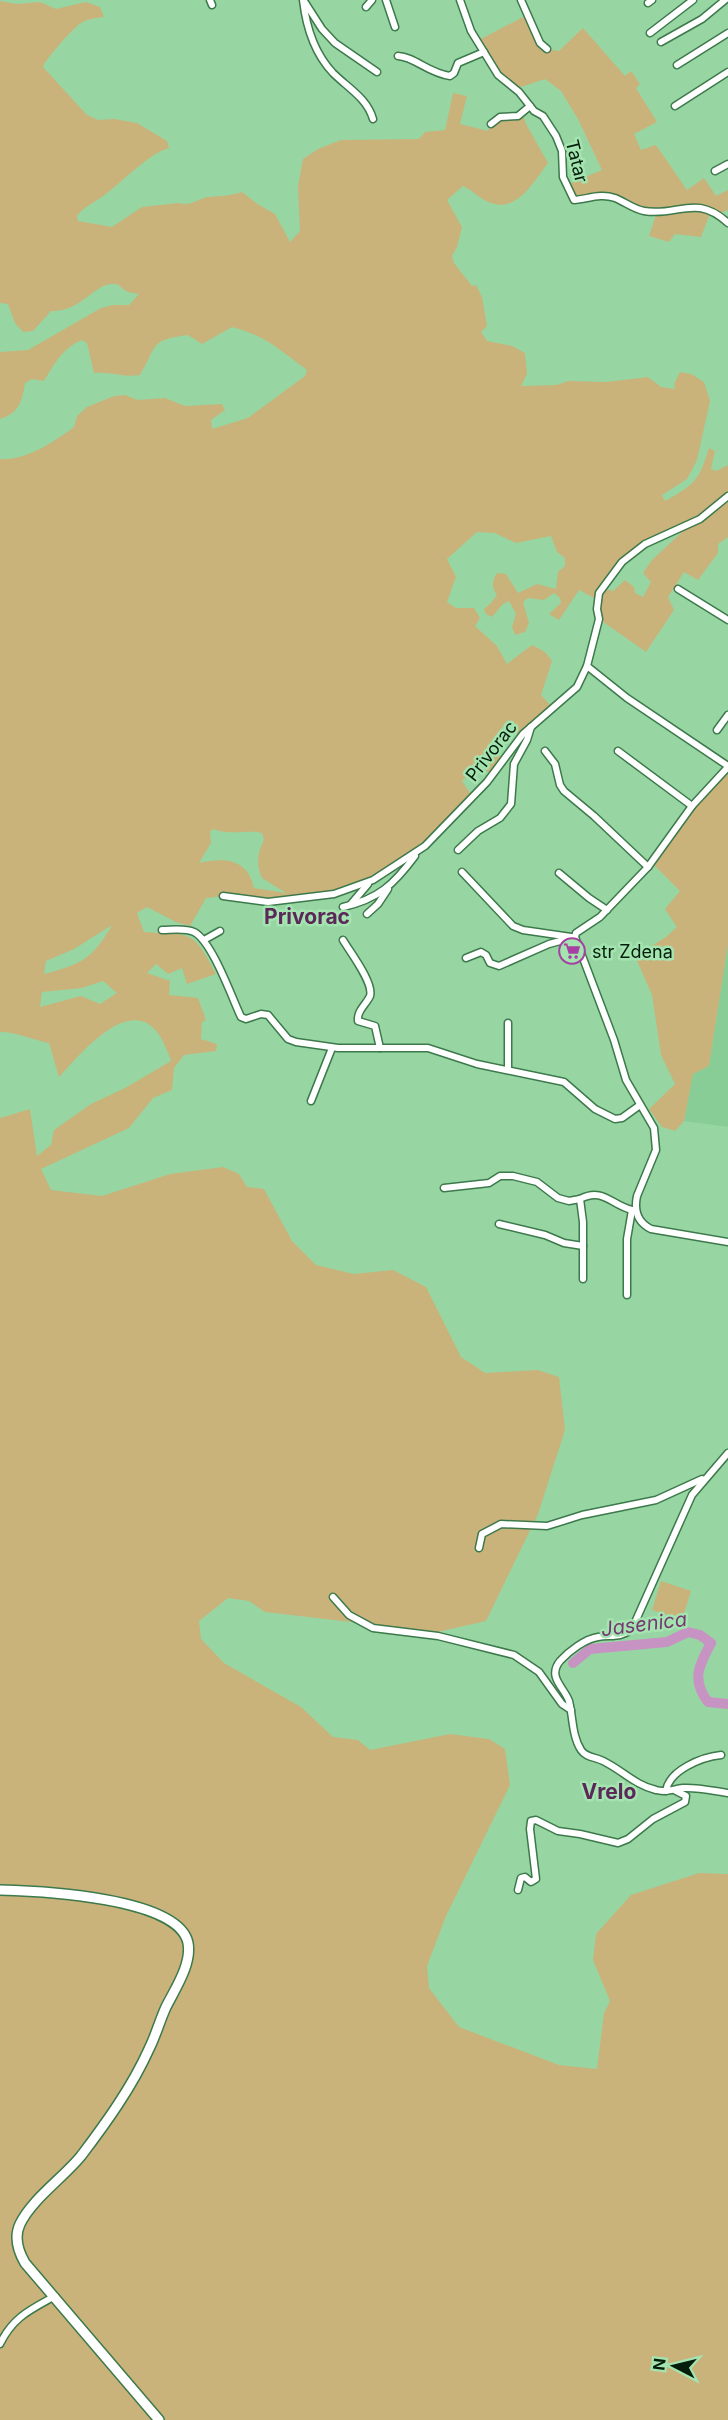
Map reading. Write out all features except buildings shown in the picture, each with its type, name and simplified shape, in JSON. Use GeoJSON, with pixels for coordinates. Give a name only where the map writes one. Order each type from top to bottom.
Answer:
{"type":"FeatureCollection","features":[{"type":"Feature","properties":{"kind":"main road"},"geometry":{"type":"LineString","coordinates":[[0,1890],[66,1893],[155,1914],[177,1924],[186,1936],[189,1945],[185,1968],[150,2048],[128,2088],[79,2158],[31,2209],[19,2226],[17,2240],[21,2256],[159,2420]]}},
{"type":"Feature","properties":{"kind":"street"},"geometry":{"type":"LineString","coordinates":[[303,0],[322,29],[335,43],[377,72]]}},
{"type":"Feature","properties":{"kind":"street"},"geometry":{"type":"LineString","coordinates":[[303,0],[307,26],[319,53],[333,73],[365,103],[373,119]]}},
{"type":"Feature","properties":{"kind":"street"},"geometry":{"type":"LineString","coordinates":[[366,7],[372,0]]}},
{"type":"Feature","properties":{"kind":"street"},"geometry":{"type":"LineString","coordinates":[[386,0],[395,27]]}},
{"type":"Feature","properties":{"kind":"street","name":"Tatar"},"geometry":{"type":"LineString","coordinates":[[460,0],[471,31],[504,81],[519,92],[530,106],[543,116],[558,142],[562,151],[563,177],[574,200],[606,196],[645,211],[702,208],[718,214],[728,223]]}},
{"type":"Feature","properties":{"kind":"street"},"geometry":{"type":"LineString","coordinates":[[650,33],[693,0]]}},
{"type":"Feature","properties":{"kind":"street"},"geometry":{"type":"LineString","coordinates":[[661,42],[702,19],[725,0]]}},
{"type":"Feature","properties":{"kind":"street"},"geometry":{"type":"LineString","coordinates":[[523,1],[540,43],[547,49]]}},
{"type":"Feature","properties":{"kind":"street"},"geometry":{"type":"LineString","coordinates":[[677,65],[728,33]]}},
{"type":"Feature","properties":{"kind":"street"},"geometry":{"type":"LineString","coordinates":[[398,56],[406,57],[422,67],[450,76],[454,73],[458,63],[484,52]]}},
{"type":"Feature","properties":{"kind":"street"},"geometry":{"type":"LineString","coordinates":[[675,106],[728,72]]}},
{"type":"Feature","properties":{"kind":"street"},"geometry":{"type":"LineString","coordinates":[[491,124],[500,117],[518,116],[530,106]]}},
{"type":"Feature","properties":{"kind":"street"},"geometry":{"type":"LineString","coordinates":[[715,171],[728,164]]}},
{"type":"Feature","properties":{"kind":"street","name":"Privorac"},"geometry":{"type":"LineString","coordinates":[[223,896],[257,902],[334,894],[373,880],[417,853],[473,798],[533,724],[577,687],[587,666],[599,619],[597,609],[599,593],[622,562],[645,544],[700,519],[728,496]]}},
{"type":"Feature","properties":{"kind":"street"},"geometry":{"type":"LineString","coordinates":[[678,589],[728,620]]}},
{"type":"Feature","properties":{"kind":"street"},"geometry":{"type":"LineString","coordinates":[[466,958],[481,952],[486,955],[490,963],[499,966],[540,948],[574,937],[576,933],[594,922],[607,910],[648,867],[692,806],[728,766],[653,717],[587,666]]}},
{"type":"Feature","properties":{"kind":"street"},"geometry":{"type":"LineString","coordinates":[[717,730],[728,715]]}},
{"type":"Feature","properties":{"kind":"street"},"geometry":{"type":"LineString","coordinates":[[458,850],[478,831],[500,818],[512,804],[514,764],[528,740],[533,724]]}},
{"type":"Feature","properties":{"kind":"street"},"geometry":{"type":"LineString","coordinates":[[545,751],[555,764],[560,785],[564,791],[648,867]]}},
{"type":"Feature","properties":{"kind":"street"},"geometry":{"type":"LineString","coordinates":[[618,751],[692,806]]}},
{"type":"Feature","properties":{"kind":"street"},"geometry":{"type":"LineString","coordinates":[[367,914],[378,904],[417,853]]}},
{"type":"Feature","properties":{"kind":"street"},"geometry":{"type":"LineString","coordinates":[[462,872],[513,926],[523,930],[574,937]]}},
{"type":"Feature","properties":{"kind":"street"},"geometry":{"type":"LineString","coordinates":[[559,873],[607,910]]}},
{"type":"Feature","properties":{"kind":"street"},"geometry":{"type":"LineString","coordinates":[[373,880],[347,906],[388,888]]}},
{"type":"Feature","properties":{"kind":"street"},"geometry":{"type":"LineString","coordinates":[[162,930],[188,930],[204,940],[241,1017],[246,1019],[264,1014],[271,1017],[292,1041],[332,1048],[428,1048],[477,1064],[564,1082],[586,1102],[612,1119],[618,1120],[640,1105]]}},
{"type":"Feature","properties":{"kind":"street"},"geometry":{"type":"LineString","coordinates":[[204,940],[220,930]]}},
{"type":"Feature","properties":{"kind":"street"},"geometry":{"type":"LineString","coordinates":[[574,937],[614,1040],[626,1080],[651,1119],[656,1144],[637,1196],[627,1239],[627,1295]]}},
{"type":"Feature","properties":{"kind":"street"},"geometry":{"type":"LineString","coordinates":[[343,940],[370,988],[369,997],[358,1014],[358,1021],[375,1026],[381,1048]]}},
{"type":"Feature","properties":{"kind":"street"},"geometry":{"type":"LineString","coordinates":[[508,1023],[508,1070]]}},
{"type":"Feature","properties":{"kind":"street"},"geometry":{"type":"LineString","coordinates":[[311,1101],[332,1048]]}},
{"type":"Feature","properties":{"kind":"street"},"geometry":{"type":"LineString","coordinates":[[444,1188],[489,1183],[500,1176],[513,1176],[537,1182],[558,1198],[569,1201],[598,1194],[634,1210],[641,1222],[651,1228],[728,1242]]}},
{"type":"Feature","properties":{"kind":"street"},"geometry":{"type":"LineString","coordinates":[[580,1199],[583,1222],[583,1279]]}},
{"type":"Feature","properties":{"kind":"street"},"geometry":{"type":"LineString","coordinates":[[499,1224],[545,1235],[564,1243],[583,1246]]}},
{"type":"Feature","properties":{"kind":"street"},"geometry":{"type":"LineString","coordinates":[[518,1890],[521,1878],[525,1877],[531,1882],[536,1879],[531,1821],[540,1822],[558,1832],[580,1834],[618,1843],[628,1839],[653,1819],[685,1802],[686,1796],[683,1792],[654,1790],[626,1777],[605,1762],[583,1753],[577,1743],[568,1700],[556,1679],[558,1665],[562,1659],[590,1640],[622,1636],[632,1629],[686,1506],[728,1453]]}},
{"type":"Feature","properties":{"kind":"street"},"geometry":{"type":"LineString","coordinates":[[479,1548],[482,1534],[501,1524],[547,1526],[582,1515],[656,1500],[707,1477]]}},
{"type":"Feature","properties":{"kind":"street"},"geometry":{"type":"LineString","coordinates":[[333,1597],[349,1615],[373,1628],[438,1636],[514,1655],[538,1672],[562,1704],[571,1710]]}},
{"type":"Feature","properties":{"kind":"street"},"geometry":{"type":"LineString","coordinates":[[666,1791],[673,1778],[692,1763],[703,1757],[721,1755]]}},
{"type":"Feature","properties":{"kind":"street"},"geometry":{"type":"LineString","coordinates":[[674,1791],[681,1788],[728,1793]]}},
{"type":"Feature","properties":{"kind":"street"},"geometry":{"type":"LineString","coordinates":[[0,2344],[5,2334],[22,2314],[55,2296]]}},
{"type":"Feature","properties":{"kind":"shaded area"},"geometry":{"type":"Polygon","coordinates":[[[0,1],[17,4],[40,2],[56,9],[86,2],[100,7],[104,17],[86,21],[77,26],[43,67],[87,115],[98,120],[114,119],[137,123],[167,141],[169,148],[146,161],[83,209],[77,216],[78,221],[112,227],[142,207],[187,204],[208,197],[242,192],[275,214],[290,242],[300,231],[298,186],[303,159],[318,149],[341,140],[419,139],[425,132],[445,130],[453,93],[467,96],[460,124],[488,131],[491,124],[522,112],[526,124],[548,163],[530,187],[515,201],[497,204],[486,201],[463,186],[447,200],[462,227],[452,256],[454,263],[472,286],[476,285],[482,297],[487,326],[481,332],[487,341],[512,346],[525,353],[527,374],[521,386],[557,385],[568,381],[606,382],[648,377],[661,387],[675,389],[674,384],[680,372],[691,374],[704,382],[710,401],[697,460],[687,479],[662,495],[665,501],[683,491],[698,475],[709,448],[715,451],[711,469],[716,471],[728,465],[728,537],[718,544],[718,553],[698,580],[684,572],[668,597],[674,610],[646,652],[599,619],[597,609],[604,589],[613,591],[625,580],[634,587],[635,593],[643,597],[651,582],[643,573],[652,560],[682,532],[684,527],[634,551],[602,588],[598,600],[579,590],[559,620],[549,614],[561,603],[560,598],[554,593],[544,600],[528,598],[523,602],[529,623],[525,632],[515,635],[512,627],[516,614],[509,601],[503,604],[492,617],[486,614],[484,609],[497,595],[493,584],[497,573],[506,574],[518,593],[537,584],[556,589],[558,572],[565,566],[565,558],[557,552],[551,536],[516,543],[495,533],[477,532],[447,559],[456,577],[447,602],[456,608],[474,608],[480,618],[475,626],[497,646],[507,664],[532,645],[545,652],[552,661],[541,695],[551,706],[519,737],[508,720],[489,744],[502,758],[491,775],[479,764],[462,781],[473,798],[425,846],[373,880],[347,891],[280,901],[223,896],[206,898],[190,926],[176,922],[147,907],[137,913],[144,932],[189,937],[196,942],[208,959],[216,974],[187,984],[182,968],[168,974],[156,964],[147,973],[170,981],[169,995],[198,998],[206,1020],[202,1022],[201,1039],[217,1044],[216,1051],[184,1055],[174,1068],[172,1090],[153,1098],[129,1128],[41,1169],[51,1190],[102,1196],[170,1174],[223,1167],[239,1174],[247,1187],[264,1189],[292,1241],[316,1265],[354,1274],[393,1270],[426,1287],[461,1357],[485,1373],[538,1370],[559,1377],[565,1430],[538,1514],[486,1621],[437,1632],[265,1612],[249,1601],[228,1598],[199,1621],[201,1639],[224,1663],[301,1707],[333,1737],[358,1740],[370,1750],[450,1734],[489,1739],[505,1749],[510,1785],[446,1916],[427,1966],[429,1988],[459,2027],[559,2065],[597,2069],[604,2013],[610,2001],[593,1960],[596,1934],[631,1895],[699,1873],[728,1874],[728,2420],[0,2420],[0,1118],[30,1109],[37,1156],[51,1145],[54,1130],[91,1104],[125,1088],[171,1061],[157,1032],[150,1025],[138,1020],[113,1027],[100,1036],[59,1077],[49,1043],[13,1033],[0,1032],[0,459],[29,454],[48,444],[74,427],[77,416],[87,407],[114,396],[125,395],[138,400],[165,398],[185,406],[222,404],[225,410],[211,420],[212,429],[248,418],[305,376],[307,370],[264,339],[232,327],[202,344],[188,335],[160,342],[153,350],[140,375],[134,376],[94,373],[87,343],[82,340],[65,352],[44,381],[32,379],[25,383],[18,406],[12,414],[0,419],[0,352],[28,350],[101,308],[129,305],[139,294],[127,292],[116,284],[107,285],[71,307],[51,311],[33,331],[23,332],[15,323],[8,304],[0,303],[0,1]],[[213,829],[210,832],[211,843],[199,863],[218,860],[234,862],[247,871],[254,888],[286,893],[262,878],[258,859],[264,840],[262,833],[227,832],[213,829]],[[112,925],[74,949],[46,961],[44,974],[84,959],[98,946],[112,925]],[[103,981],[82,988],[42,992],[40,1007],[81,996],[100,1004],[117,993],[103,981]]]}},
{"type":"Feature","properties":{"kind":"shaded area"},"geometry":{"type":"Polygon","coordinates":[[[527,15],[547,49],[559,51],[583,28],[625,76],[631,71],[640,84],[636,88],[657,122],[634,134],[641,150],[656,145],[687,190],[704,178],[716,196],[728,190],[728,210],[718,214],[711,211],[701,237],[675,234],[669,242],[649,236],[657,212],[645,211],[617,199],[574,200],[566,185],[602,170],[578,119],[561,91],[545,79],[515,89],[504,81],[477,41],[527,15]]]}},
{"type":"Feature","properties":{"kind":"shaded area"},"geometry":{"type":"Polygon","coordinates":[[[728,769],[728,944],[709,1066],[693,1074],[684,1121],[675,1131],[662,1127],[649,1109],[675,1084],[661,1055],[652,995],[635,956],[666,937],[677,927],[665,909],[680,891],[653,864],[695,807],[728,769]]]}},
{"type":"Feature","properties":{"kind":"shaded area"},"geometry":{"type":"Polygon","coordinates":[[[728,944],[728,1127],[684,1121],[693,1074],[709,1066],[728,944]]]}},
{"type":"Feature","properties":{"kind":"shaded area"},"geometry":{"type":"Polygon","coordinates":[[[661,1581],[691,1591],[682,1620],[652,1610],[661,1581]]]}},
{"type":"Feature","properties":{"kind":"waterway","name":"Jasenica"},"geometry":{"type":"LineString","coordinates":[[573,1663],[590,1649],[667,1642],[688,1632],[700,1635],[711,1643],[700,1666],[698,1679],[700,1687],[708,1702],[728,1704]]}},
{"type":"Feature","properties":{"kind":"place","name":"str Zdena"},"geometry":{"type":"Point","coordinates":[572,951]}},
{"type":"Feature","properties":{"kind":"district","name":"Privorac"},"geometry":{"type":"Point","coordinates":[307,916]}},
{"type":"Feature","properties":{"kind":"district","name":"Vrelo"},"geometry":{"type":"Point","coordinates":[609,1791]}}]}
